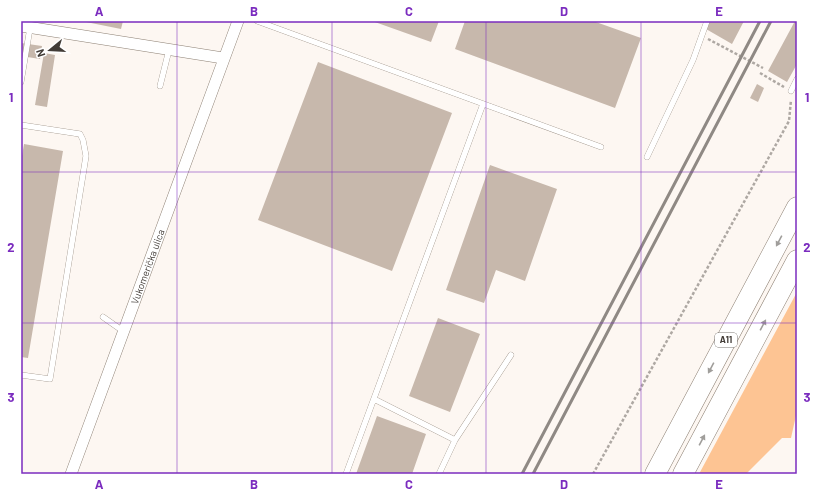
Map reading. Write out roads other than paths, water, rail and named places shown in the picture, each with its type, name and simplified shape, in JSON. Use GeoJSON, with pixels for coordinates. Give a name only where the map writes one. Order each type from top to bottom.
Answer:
{"type":"FeatureCollection","features":[{"type":"Feature","properties":{"kind":"highway","name":"A11"},"geometry":{"type":"LineString","coordinates":[[655,474],[797,207]]}},
{"type":"Feature","properties":{"kind":"highway","name":"A11"},"geometry":{"type":"LineString","coordinates":[[683,474],[797,260]]}},
{"type":"Feature","properties":{"kind":"street","name":"Vukomerička ulica"},"geometry":{"type":"LineString","coordinates":[[71,474],[223,58],[238,21]]}},
{"type":"Feature","properties":{"kind":"street"},"geometry":{"type":"LineString","coordinates":[[25,27],[223,58]]}},
{"type":"Feature","properties":{"kind":"lane"},"geometry":{"type":"LineString","coordinates":[[257,21],[601,147]]}},
{"type":"Feature","properties":{"kind":"lane"},"geometry":{"type":"LineString","coordinates":[[647,157],[694,60],[701,35],[707,21]]}},
{"type":"Feature","properties":{"kind":"lane"},"geometry":{"type":"LineString","coordinates":[[21,82],[25,27]]}},
{"type":"Feature","properties":{"kind":"lane"},"geometry":{"type":"LineString","coordinates":[[160,86],[169,50]]}},
{"type":"Feature","properties":{"kind":"lane"},"geometry":{"type":"LineString","coordinates":[[791,91],[797,79]]}},
{"type":"Feature","properties":{"kind":"lane"},"geometry":{"type":"LineString","coordinates":[[346,474],[484,104]]}},
{"type":"Feature","properties":{"kind":"lane"},"geometry":{"type":"LineString","coordinates":[[21,125],[80,134],[83,140],[86,156],[50,379],[21,375]]}},
{"type":"Feature","properties":{"kind":"lane"},"geometry":{"type":"LineString","coordinates":[[103,317],[123,331]]}},
{"type":"Feature","properties":{"kind":"lane"},"geometry":{"type":"LineString","coordinates":[[439,474],[455,440],[511,355]]}},
{"type":"Feature","properties":{"kind":"lane"},"geometry":{"type":"LineString","coordinates":[[374,400],[455,440]]}},
{"type":"Feature","properties":{"kind":"railway"},"geometry":{"type":"LineString","coordinates":[[522,474],[760,21]]}},
{"type":"Feature","properties":{"kind":"railway"},"geometry":{"type":"LineString","coordinates":[[533,474],[771,21]]}}]}
